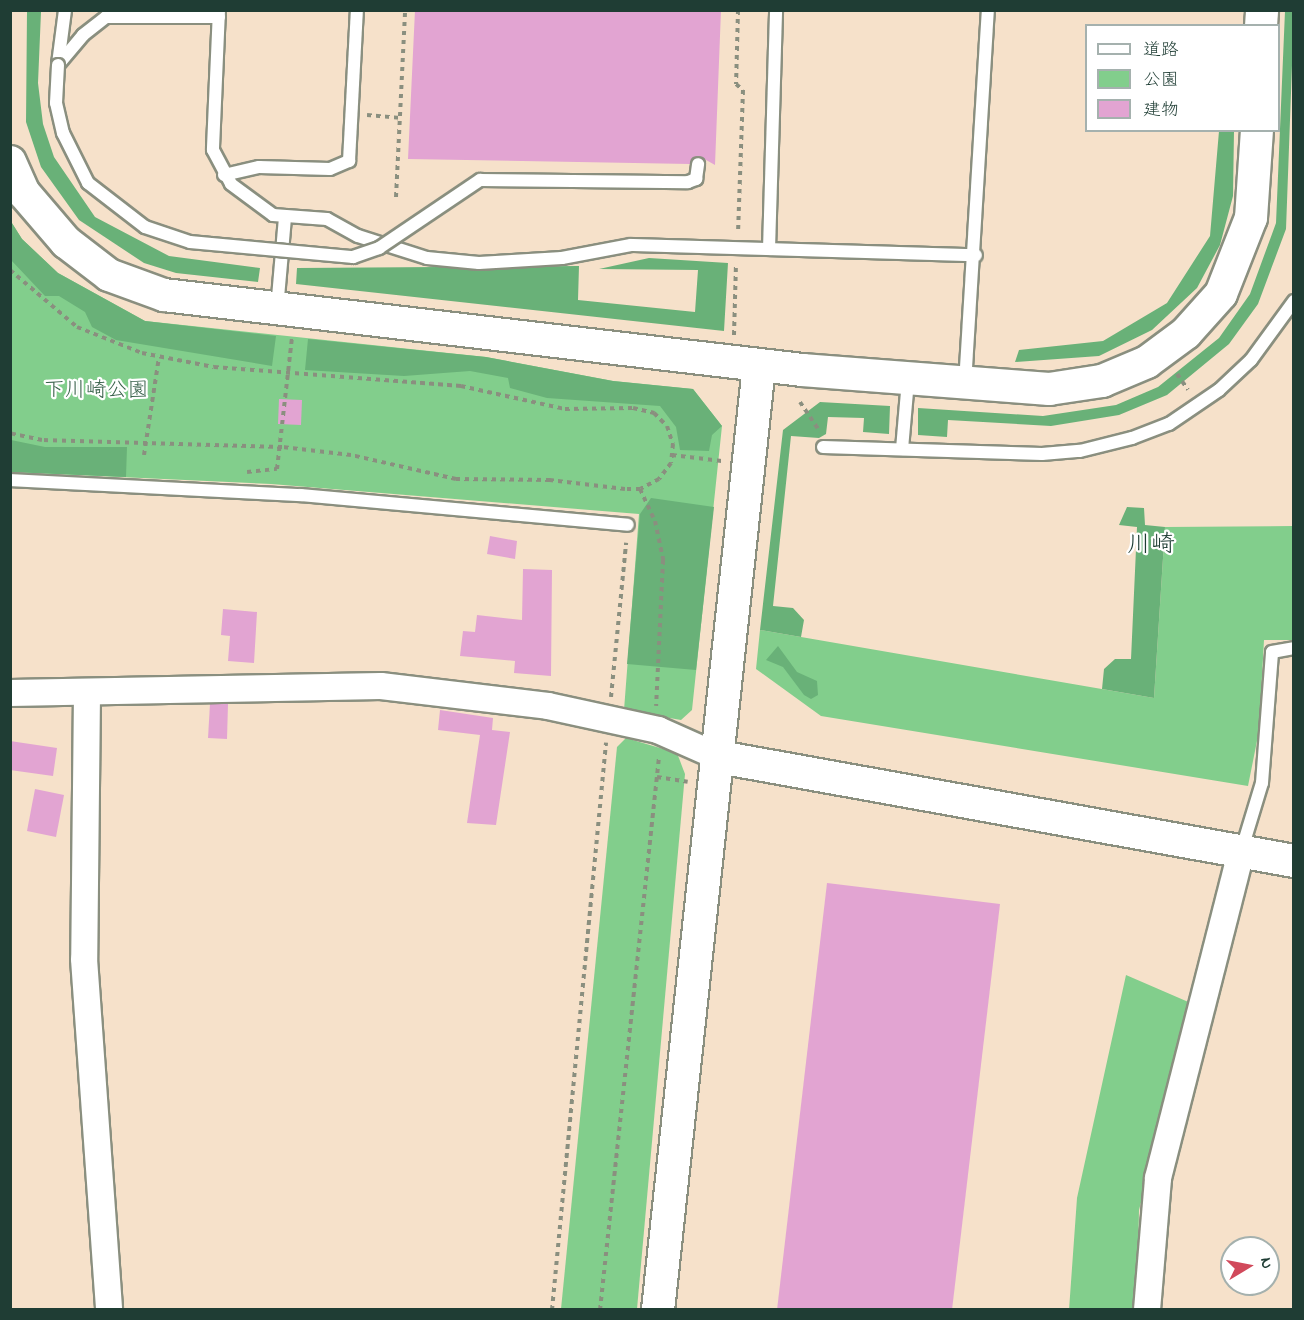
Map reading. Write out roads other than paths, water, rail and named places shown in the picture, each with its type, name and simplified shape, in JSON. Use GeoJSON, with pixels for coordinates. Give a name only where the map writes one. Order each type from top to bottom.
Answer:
{"type":"FeatureCollection","features":[{"type":"Feature","properties":{"kind":"street"},"geometry":{"type":"LineString","coordinates":[[10,162],[43,219],[109,274],[164,295],[285,320],[908,380],[1049,389],[1102,381],[1147,362],[1186,333],[1221,294],[1242,250],[1251,218],[1257,132]]}},
{"type":"Feature","properties":{"kind":"street"},"geometry":{"type":"LineString","coordinates":[[658,1310],[719,757],[759,366]]}},
{"type":"Feature","properties":{"kind":"street"},"geometry":{"type":"LineString","coordinates":[[10,693],[381,686],[548,706],[609,719],[691,741],[719,757],[1293,861]]}},
{"type":"Feature","properties":{"kind":"street"},"geometry":{"type":"LineString","coordinates":[[87,693],[84,959],[109,1310]]}},
{"type":"Feature","properties":{"kind":"street"},"geometry":{"type":"LineString","coordinates":[[1147,1310],[1158,1178],[1241,852]]}},
{"type":"Feature","properties":{"kind":"lane"},"geometry":{"type":"LineString","coordinates":[[65,10],[56,103],[63,133],[88,183],[145,227],[190,242],[353,257],[379,248],[488,178],[688,182],[696,179],[698,164]]}},
{"type":"Feature","properties":{"kind":"lane"},"geometry":{"type":"LineString","coordinates":[[225,175],[247,168],[343,166],[353,150],[357,10]]}},
{"type":"Feature","properties":{"kind":"lane"},"geometry":{"type":"LineString","coordinates":[[769,249],[776,10]]}},
{"type":"Feature","properties":{"kind":"lane"},"geometry":{"type":"LineString","coordinates":[[965,385],[976,255],[988,10]]}},
{"type":"Feature","properties":{"kind":"lane"},"geometry":{"type":"LineString","coordinates":[[58,65],[82,35],[106,17],[219,14],[211,126],[213,150],[225,175],[243,196],[285,217],[327,219],[358,236],[427,258],[479,263],[562,258],[631,245],[976,255]]}},
{"type":"Feature","properties":{"kind":"lane"},"geometry":{"type":"LineString","coordinates":[[285,217],[285,320]]}},
{"type":"Feature","properties":{"kind":"lane"},"geometry":{"type":"LineString","coordinates":[[823,447],[1080,452],[1132,438],[1198,406],[1251,360],[1293,301]]}},
{"type":"Feature","properties":{"kind":"lane"},"geometry":{"type":"LineString","coordinates":[[902,449],[908,380]]}},
{"type":"Feature","properties":{"kind":"lane"},"geometry":{"type":"LineString","coordinates":[[10,480],[301,495],[628,525]]}},
{"type":"Feature","properties":{"kind":"lane"},"geometry":{"type":"LineString","coordinates":[[1241,852],[1262,783],[1272,652],[1293,648]]}},
{"type":"Feature","properties":{"kind":"district","name":"川崎"},"geometry":{"type":"Point","coordinates":[1151,546]}},
{"type":"Feature","properties":{"kind":"park label","name":"下川崎公園"},"geometry":{"type":"Point","coordinates":[96,391]}}]}
